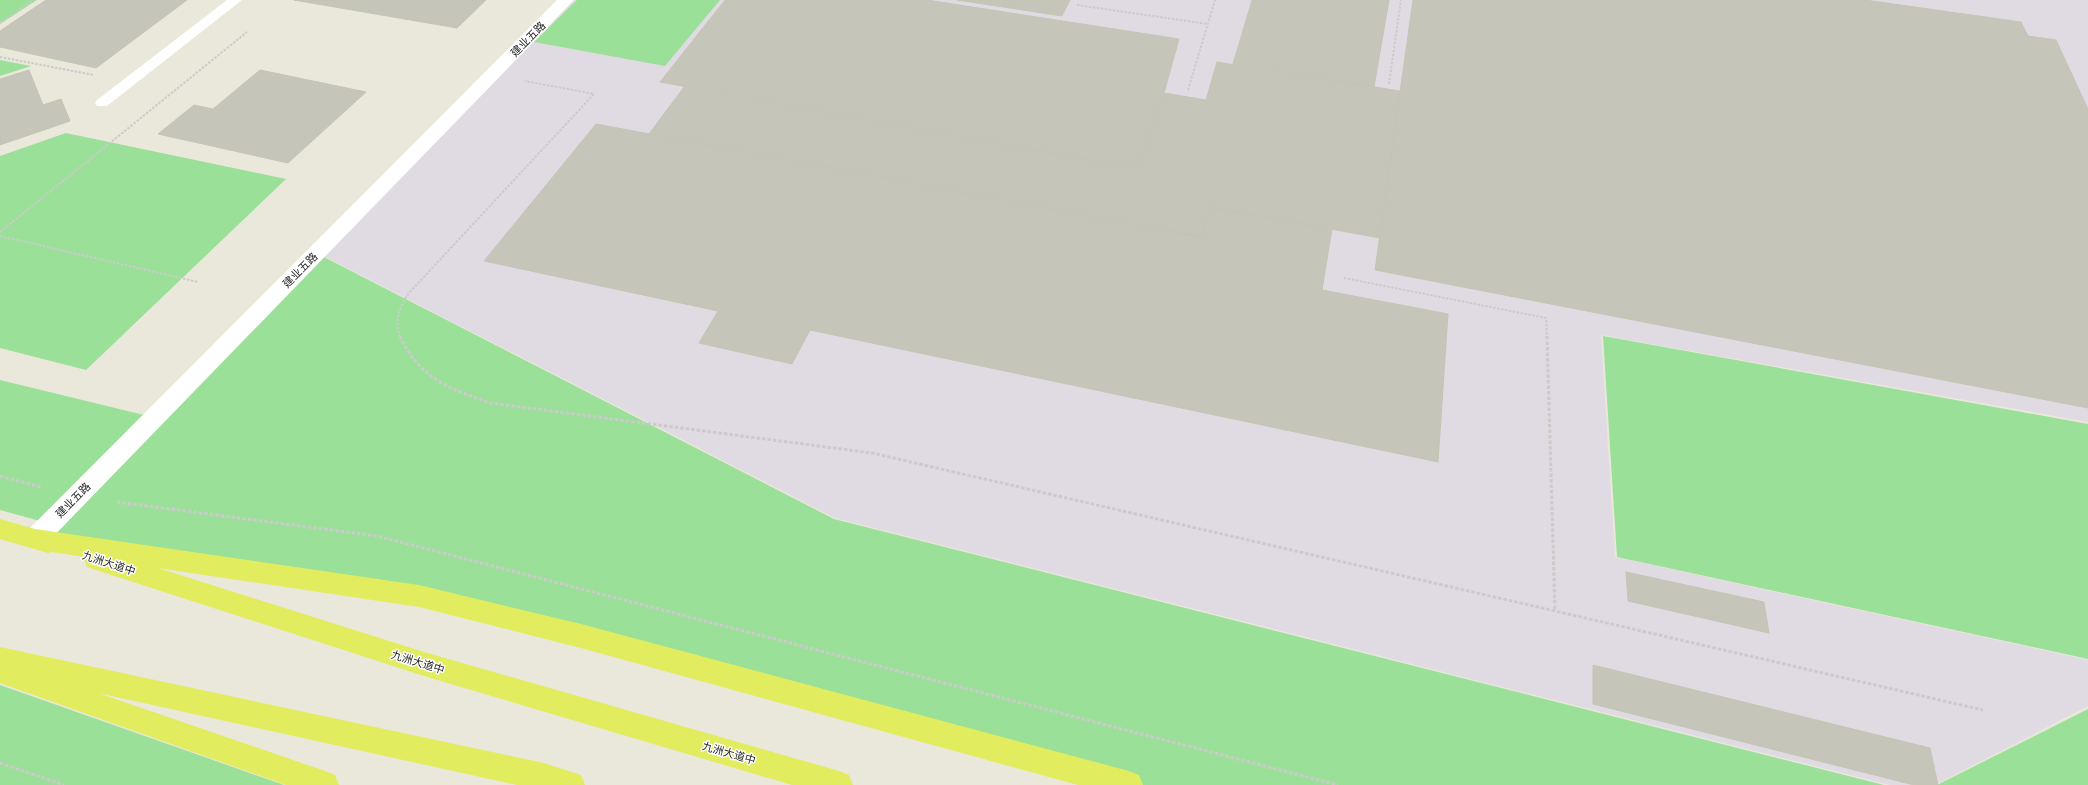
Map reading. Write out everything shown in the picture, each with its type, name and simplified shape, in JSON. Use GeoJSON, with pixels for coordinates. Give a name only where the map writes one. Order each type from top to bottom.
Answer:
{"type":"FeatureCollection","features":[{"type":"Feature","properties":{"kind":"main road","name":"九洲大道中"},"geometry":{"type":"LineString","coordinates":[[0,530],[35,539],[424,664],[839,785]]}},
{"type":"Feature","properties":{"kind":"main road"},"geometry":{"type":"LineString","coordinates":[[35,539],[419,596],[581,636],[1129,785]]}},
{"type":"Feature","properties":{"kind":"main road"},"geometry":{"type":"LineString","coordinates":[[0,659],[544,777],[571,785]]}},
{"type":"Feature","properties":{"kind":"main road"},"geometry":{"type":"LineString","coordinates":[[0,672],[325,785]]}},
{"type":"Feature","properties":{"kind":"street","name":"建业五路"},"geometry":{"type":"LineString","coordinates":[[35,539],[566,0]]}},
{"type":"Feature","properties":{"kind":"lane"},"geometry":{"type":"LineString","coordinates":[[102,103],[235,0]]}},
{"type":"Feature","properties":{"kind":"path"},"geometry":{"type":"LineString","coordinates":[[0,23],[34,0]]}},
{"type":"Feature","properties":{"kind":"path"},"geometry":{"type":"LineString","coordinates":[[1188,90],[1215,0]]}},
{"type":"Feature","properties":{"kind":"path"},"geometry":{"type":"LineString","coordinates":[[1389,84],[1401,0]]}},
{"type":"Feature","properties":{"kind":"path"},"geometry":{"type":"LineString","coordinates":[[1077,5],[1208,24]]}},
{"type":"Feature","properties":{"kind":"path"},"geometry":{"type":"LineString","coordinates":[[0,232],[248,32]]}},
{"type":"Feature","properties":{"kind":"path"},"geometry":{"type":"LineString","coordinates":[[0,57],[129,83]]}},
{"type":"Feature","properties":{"kind":"path"},"geometry":{"type":"LineString","coordinates":[[492,75],[594,94],[403,302],[398,312],[397,328],[402,344],[412,358],[430,375],[454,390],[490,402],[872,453],[1983,710]]}},
{"type":"Feature","properties":{"kind":"path"},"geometry":{"type":"LineString","coordinates":[[0,236],[198,282]]}},
{"type":"Feature","properties":{"kind":"path"},"geometry":{"type":"LineString","coordinates":[[1344,278],[1546,318],[1555,611]]}},
{"type":"Feature","properties":{"kind":"path"},"geometry":{"type":"LineString","coordinates":[[0,476],[77,497],[377,536],[1338,785]]}},
{"type":"Feature","properties":{"kind":"path"},"geometry":{"type":"LineString","coordinates":[[0,763],[64,785]]}},
{"type":"Feature","properties":{"kind":"shaded area"},"geometry":{"type":"Polygon","coordinates":[[[569,0],[2088,0],[2088,422],[1601,335],[1615,557],[2088,660],[2088,706],[1935,785],[1890,785],[835,518],[320,254],[569,0]]]}},
{"type":"Feature","properties":{"kind":"green space"},"geometry":{"type":"Polygon","coordinates":[[[0,0],[37,0],[0,24],[0,0]]]}},
{"type":"Feature","properties":{"kind":"green space"},"geometry":{"type":"Polygon","coordinates":[[[577,0],[720,0],[665,66],[534,42],[577,0]]]}},
{"type":"Feature","properties":{"kind":"green space"},"geometry":{"type":"Polygon","coordinates":[[[0,60],[31,66],[0,76],[0,60]]]}},
{"type":"Feature","properties":{"kind":"green space"},"geometry":{"type":"Polygon","coordinates":[[[66,133],[286,179],[86,370],[0,348],[0,156],[66,133]]]}},
{"type":"Feature","properties":{"kind":"green space"},"geometry":{"type":"Polygon","coordinates":[[[318,254],[834,519],[1884,785],[1127,785],[421,595],[36,539],[318,254]]]}},
{"type":"Feature","properties":{"kind":"green space"},"geometry":{"type":"Polygon","coordinates":[[[1603,336],[2088,424],[2088,659],[1617,557],[1603,336]]]}},
{"type":"Feature","properties":{"kind":"green space"},"geometry":{"type":"Polygon","coordinates":[[[0,380],[144,415],[40,521],[0,510],[0,380]]]}},
{"type":"Feature","properties":{"kind":"green space"},"geometry":{"type":"Polygon","coordinates":[[[0,685],[284,785],[0,785],[0,685]]]}},
{"type":"Feature","properties":{"kind":"green space"},"geometry":{"type":"Polygon","coordinates":[[[2088,709],[2088,785],[1937,785],[2088,709]]]}},
{"type":"Feature","properties":{"kind":"building"},"geometry":{"type":"Polygon","coordinates":[[[46,0],[187,0],[96,68],[0,47],[0,31],[46,0]]]}},
{"type":"Feature","properties":{"kind":"building"},"geometry":{"type":"Polygon","coordinates":[[[294,0],[486,0],[457,28],[294,0]]]}},
{"type":"Feature","properties":{"kind":"building"},"geometry":{"type":"Polygon","coordinates":[[[725,0],[927,0],[1179,39],[1164,93],[1139,169],[660,82],[725,0]]]}},
{"type":"Feature","properties":{"kind":"building"},"geometry":{"type":"Polygon","coordinates":[[[957,0],[1070,0],[1062,16],[957,0]]]}},
{"type":"Feature","properties":{"kind":"building"},"geometry":{"type":"Polygon","coordinates":[[[1252,0],[1389,0],[1374,87],[1233,64],[1252,0]]]}},
{"type":"Feature","properties":{"kind":"building"},"geometry":{"type":"Polygon","coordinates":[[[1413,0],[1865,0],[2021,22],[2028,36],[2056,40],[2088,109],[2088,408],[1375,270],[1413,0]]]}},
{"type":"Feature","properties":{"kind":"building"},"geometry":{"type":"Polygon","coordinates":[[[1217,62],[1400,91],[1380,238],[1210,207],[1202,237],[649,134],[684,87],[1139,169],[1164,93],[1206,100],[1217,62]]]}},
{"type":"Feature","properties":{"kind":"building"},"geometry":{"type":"Polygon","coordinates":[[[29,70],[43,105],[61,99],[70,121],[0,145],[0,79],[29,70]]]}},
{"type":"Feature","properties":{"kind":"building"},"geometry":{"type":"Polygon","coordinates":[[[260,70],[366,92],[288,163],[158,134],[194,105],[213,109],[260,70]]]}},
{"type":"Feature","properties":{"kind":"building"},"geometry":{"type":"Polygon","coordinates":[[[596,124],[1202,237],[1210,207],[1332,229],[1322,290],[1448,314],[1438,462],[810,330],[792,364],[699,343],[718,311],[484,261],[596,124]]]}},
{"type":"Feature","properties":{"kind":"building"},"geometry":{"type":"Polygon","coordinates":[[[1626,572],[1764,602],[1769,633],[1628,601],[1626,572]]]}},
{"type":"Feature","properties":{"kind":"building"},"geometry":{"type":"Polygon","coordinates":[[[1593,665],[1930,748],[1938,785],[1914,785],[1593,704],[1593,665]]]}}]}
